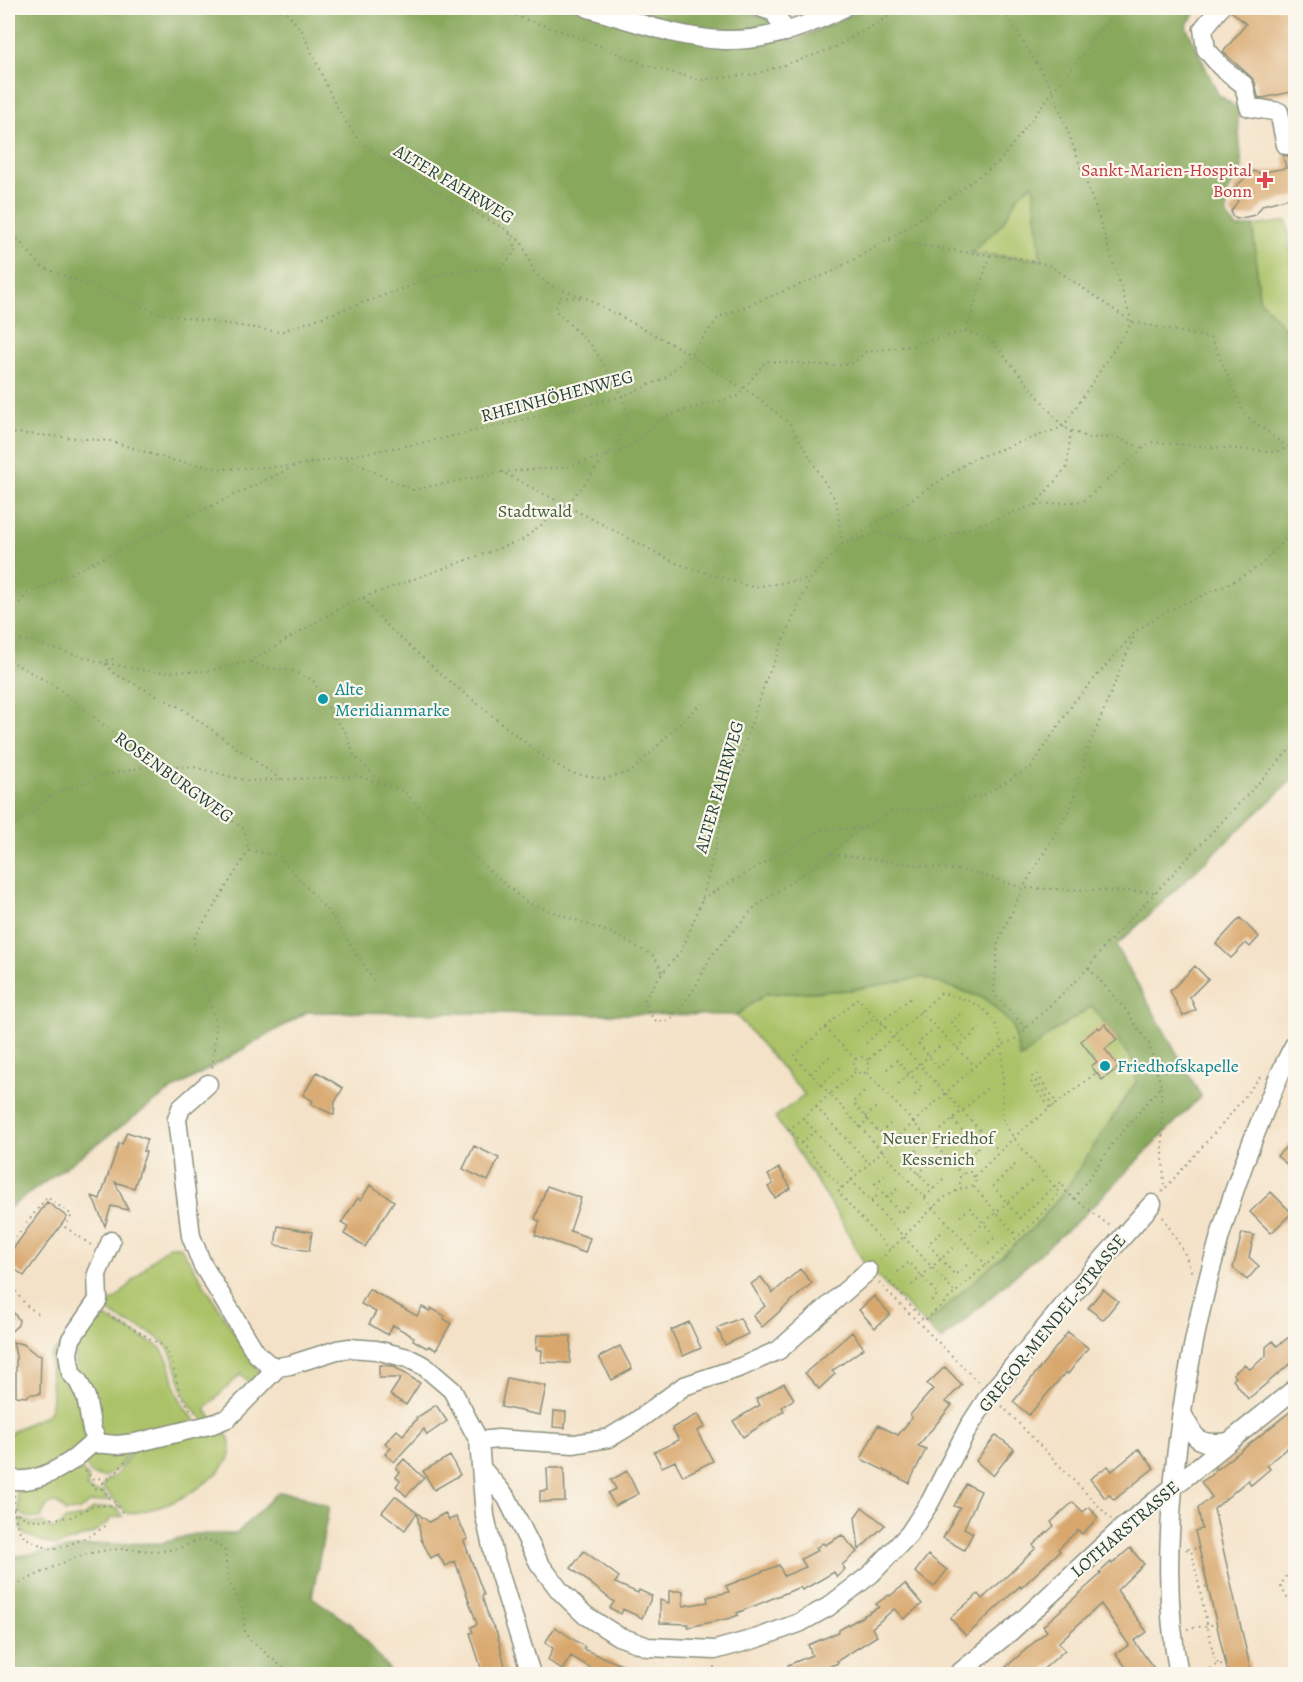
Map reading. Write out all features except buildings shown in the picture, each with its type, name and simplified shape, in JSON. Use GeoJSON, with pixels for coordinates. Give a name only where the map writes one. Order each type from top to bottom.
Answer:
{"type":"FeatureCollection","features":[{"type":"Feature","properties":{"kind":"street"},"geometry":{"type":"LineString","coordinates":[[588,8],[697,39],[733,41],[752,40],[786,32],[815,22],[843,8]]}},
{"type":"Feature","properties":{"kind":"street"},"geometry":{"type":"LineString","coordinates":[[762,8],[774,12],[786,32]]}},
{"type":"Feature","properties":{"kind":"street"},"geometry":{"type":"LineString","coordinates":[[1220,8],[1203,29],[1206,49],[1221,67],[1244,85],[1249,107],[1279,112],[1286,145]]}},
{"type":"Feature","properties":{"kind":"street"},"geometry":{"type":"LineString","coordinates":[[1179,1674],[1172,1631],[1168,1549],[1181,1411],[1202,1300],[1218,1239],[1249,1148],[1296,1042]]}},
{"type":"Feature","properties":{"kind":"street"},"geometry":{"type":"LineString","coordinates":[[208,1084],[181,1107],[177,1119],[191,1236],[202,1264],[256,1353],[268,1364],[278,1367],[290,1365],[327,1352],[350,1348],[376,1350],[408,1358],[431,1371],[452,1390],[479,1442],[485,1516],[494,1556],[531,1674]]}},
{"type":"Feature","properties":{"kind":"street","name":"GREGOR-MENDEL-STRASSE"},"geometry":{"type":"LineString","coordinates":[[483,1470],[507,1498],[539,1563],[560,1591],[585,1615],[618,1636],[648,1647],[715,1650],[799,1623],[828,1607],[871,1574],[909,1534],[930,1502],[968,1428],[990,1394],[1123,1235],[1158,1197]]}},
{"type":"Feature","properties":{"kind":"street"},"geometry":{"type":"LineString","coordinates":[[99,1444],[92,1430],[86,1397],[71,1373],[68,1353],[71,1339],[98,1300],[97,1274],[108,1248]]}},
{"type":"Feature","properties":{"kind":"street"},"geometry":{"type":"LineString","coordinates":[[479,1442],[498,1440],[574,1444],[609,1438],[634,1423],[684,1386],[741,1367],[780,1350],[871,1268]]}},
{"type":"Feature","properties":{"kind":"street"},"geometry":{"type":"LineString","coordinates":[[8,1479],[20,1480],[43,1475],[71,1461],[94,1443],[117,1445],[135,1443],[204,1427],[228,1418],[278,1367]]}},
{"type":"Feature","properties":{"kind":"street","name":"LOTHARSTRASSE"},"geometry":{"type":"LineString","coordinates":[[958,1674],[1011,1631],[1121,1529],[1296,1388]]}},
{"type":"Feature","properties":{"kind":"street"},"geometry":{"type":"LineString","coordinates":[[1181,1411],[1192,1434],[1201,1442],[1211,1444],[1229,1442]]}},
{"type":"Feature","properties":{"kind":"path","name":"ALTER FAHRWEG"},"geometry":{"type":"LineString","coordinates":[[275,8],[287,12],[302,31],[335,104],[359,140],[386,160],[455,202],[507,230],[522,243],[534,272],[549,285],[588,299],[690,355],[757,397],[790,424],[837,503],[842,545],[810,579],[766,680],[731,784],[702,900],[682,950],[645,999],[648,1012],[656,1021],[670,1021],[695,988],[711,956],[755,907],[831,854],[861,829],[891,812],[930,810],[984,795],[1031,767],[1074,702],[1136,631],[1165,612],[1229,584],[1260,566],[1296,527]]}},
{"type":"Feature","properties":{"kind":"path"},"geometry":{"type":"LineString","coordinates":[[1003,8],[1053,91],[1096,209],[1132,322]]}},
{"type":"Feature","properties":{"kind":"path","name":"RHEINHÖHENWEG"},"geometry":{"type":"LineString","coordinates":[[8,616],[27,594],[296,466],[432,441],[623,396],[665,378],[690,355],[719,317],[832,272],[888,239],[972,184],[999,162],[1117,8]]}},
{"type":"Feature","properties":{"kind":"path"},"geometry":{"type":"LineString","coordinates":[[8,232],[13,234],[42,267],[162,314],[280,332],[450,272],[502,268],[517,249],[507,230]]}},
{"type":"Feature","properties":{"kind":"path"},"geometry":{"type":"LineString","coordinates":[[888,239],[1020,258],[1051,266],[1132,322],[1210,338],[1245,415],[1287,447]]}},
{"type":"Feature","properties":{"kind":"path"},"geometry":{"type":"LineString","coordinates":[[966,331],[990,255]]}},
{"type":"Feature","properties":{"kind":"path"},"geometry":{"type":"LineString","coordinates":[[8,642],[25,640],[104,663],[154,672],[208,671],[251,661],[348,603],[522,540],[567,505],[615,445],[628,421],[623,396],[592,346],[555,310],[560,297],[588,299]]}},
{"type":"Feature","properties":{"kind":"path"},"geometry":{"type":"LineString","coordinates":[[842,545],[973,459],[1063,427],[1132,322]]}},
{"type":"Feature","properties":{"kind":"path"},"geometry":{"type":"LineString","coordinates":[[346,458],[412,490],[502,472],[567,467],[625,450],[661,419],[678,412],[738,396],[766,361],[836,366],[852,363],[866,352],[910,346],[966,331],[992,341],[1063,427],[1089,438],[1116,437],[1143,449]]}},
{"type":"Feature","properties":{"kind":"path"},"geometry":{"type":"LineString","coordinates":[[1035,505],[1067,466],[1071,430]]}},
{"type":"Feature","properties":{"kind":"path"},"geometry":{"type":"LineString","coordinates":[[8,435],[17,433],[110,441],[170,460],[223,469],[296,466]]}},
{"type":"Feature","properties":{"kind":"path"},"geometry":{"type":"LineString","coordinates":[[842,545],[878,533],[929,542],[1035,505],[1084,501],[1150,442],[1275,452],[1296,444]]}},
{"type":"Feature","properties":{"kind":"path"},"geometry":{"type":"LineString","coordinates":[[502,472],[676,563],[752,587],[810,579]]}},
{"type":"Feature","properties":{"kind":"path"},"geometry":{"type":"LineString","coordinates":[[363,598],[386,625],[442,675],[537,752],[570,773],[604,779],[632,771],[701,702]]}},
{"type":"Feature","properties":{"kind":"path"},"geometry":{"type":"LineString","coordinates":[[1026,1028],[994,994],[998,942],[1023,888],[1071,807],[1087,751],[1136,631]]}},
{"type":"Feature","properties":{"kind":"path"},"geometry":{"type":"LineString","coordinates":[[104,663],[108,658],[113,659]]}},
{"type":"Feature","properties":{"kind":"path"},"geometry":{"type":"LineString","coordinates":[[251,661],[265,667],[293,671],[313,681],[336,721],[347,734],[354,756],[383,784]]}},
{"type":"Feature","properties":{"kind":"path","name":"ROSENBURGWEG"},"geometry":{"type":"LineString","coordinates":[[8,663],[14,663],[55,686],[154,765],[244,829],[249,850]]}},
{"type":"Feature","properties":{"kind":"path"},"geometry":{"type":"LineString","coordinates":[[104,663],[115,674],[181,708],[282,780]]}},
{"type":"Feature","properties":{"kind":"path"},"geometry":{"type":"LineString","coordinates":[[890,1250],[838,1192],[975,1066],[1015,1039],[1088,967],[1155,892],[1296,743]]}},
{"type":"Feature","properties":{"kind":"path"},"geometry":{"type":"LineString","coordinates":[[8,831],[55,793],[102,776],[154,765],[194,766],[248,782],[357,776],[404,791],[461,846],[526,902],[611,933],[654,956],[663,973]]}},
{"type":"Feature","properties":{"kind":"path"},"geometry":{"type":"LineString","coordinates":[[702,900],[822,829],[861,829]]}},
{"type":"Feature","properties":{"kind":"path"},"geometry":{"type":"LineString","coordinates":[[208,1084],[214,1057],[216,1026],[194,946],[195,937],[249,850],[279,856],[332,916],[375,983]]}},
{"type":"Feature","properties":{"kind":"path"},"geometry":{"type":"LineString","coordinates":[[831,854],[973,872],[1023,888],[1155,892]]}},
{"type":"Feature","properties":{"kind":"path"},"geometry":{"type":"LineString","coordinates":[[1088,967],[1125,1009],[1149,1044],[1161,1087],[1158,1197],[1168,1223],[1184,1252],[1202,1300]]}},
{"type":"Feature","properties":{"kind":"path"},"geometry":{"type":"LineString","coordinates":[[868,1060],[941,993],[965,998],[977,1004],[999,1029],[1003,1045],[1002,1117],[1014,1137],[1059,1193],[1038,1218],[924,1321],[871,1268]]}},
{"type":"Feature","properties":{"kind":"path"},"geometry":{"type":"LineString","coordinates":[[986,1265],[794,1056],[858,998],[999,1151]]}},
{"type":"Feature","properties":{"kind":"path"},"geometry":{"type":"LineString","coordinates":[[881,1022],[911,998]]}},
{"type":"Feature","properties":{"kind":"path"},"geometry":{"type":"LineString","coordinates":[[920,1011],[975,1066]]}},
{"type":"Feature","properties":{"kind":"path"},"geometry":{"type":"LineString","coordinates":[[960,1014],[951,1022],[966,1040]]}},
{"type":"Feature","properties":{"kind":"path"},"geometry":{"type":"LineString","coordinates":[[857,1031],[876,1016]]}},
{"type":"Feature","properties":{"kind":"path"},"geometry":{"type":"LineString","coordinates":[[866,1043],[885,1026]]}},
{"type":"Feature","properties":{"kind":"path"},"geometry":{"type":"LineString","coordinates":[[825,1028],[855,1059]]}},
{"type":"Feature","properties":{"kind":"path"},"geometry":{"type":"LineString","coordinates":[[957,1048],[980,1028]]}},
{"type":"Feature","properties":{"kind":"path"},"geometry":{"type":"LineString","coordinates":[[931,1032],[918,1043],[939,1068],[951,1056]]}},
{"type":"Feature","properties":{"kind":"path"},"geometry":{"type":"LineString","coordinates":[[898,1084],[942,1044]]}},
{"type":"Feature","properties":{"kind":"path"},"geometry":{"type":"LineString","coordinates":[[811,1074],[831,1055]]}},
{"type":"Feature","properties":{"kind":"path"},"geometry":{"type":"LineString","coordinates":[[862,1057],[868,1060],[870,1066],[867,1072],[861,1074],[856,1071],[853,1066],[855,1059],[862,1057]]}},
{"type":"Feature","properties":{"kind":"path"},"geometry":{"type":"LineString","coordinates":[[887,1068],[897,1060],[922,1088],[912,1098]]}},
{"type":"Feature","properties":{"kind":"path"},"geometry":{"type":"LineString","coordinates":[[821,1084],[841,1066]]}},
{"type":"Feature","properties":{"kind":"path"},"geometry":{"type":"LineString","coordinates":[[842,1188],[789,1130],[856,1071]]}},
{"type":"Feature","properties":{"kind":"path"},"geometry":{"type":"LineString","coordinates":[[867,1072],[962,1174]]}},
{"type":"Feature","properties":{"kind":"path"},"geometry":{"type":"LineString","coordinates":[[871,1268],[942,1199],[963,1187],[973,1186],[975,1176],[1014,1137],[1096,1073]]}},
{"type":"Feature","properties":{"kind":"path"},"geometry":{"type":"LineString","coordinates":[[1036,1074],[1057,1103]]}},
{"type":"Feature","properties":{"kind":"path"},"geometry":{"type":"LineString","coordinates":[[1158,1197],[1225,1121],[1262,1074]]}},
{"type":"Feature","properties":{"kind":"path"},"geometry":{"type":"LineString","coordinates":[[1032,1076],[1052,1107]]}},
{"type":"Feature","properties":{"kind":"path"},"geometry":{"type":"LineString","coordinates":[[1031,1082],[1052,1107]]}},
{"type":"Feature","properties":{"kind":"path"},"geometry":{"type":"LineString","coordinates":[[941,1130],[988,1087]]}},
{"type":"Feature","properties":{"kind":"path"},"geometry":{"type":"LineString","coordinates":[[1074,1199],[1114,1142],[1161,1087]]}},
{"type":"Feature","properties":{"kind":"path"},"geometry":{"type":"LineString","coordinates":[[864,1092],[853,1102],[879,1133],[890,1124]]}},
{"type":"Feature","properties":{"kind":"path"},"geometry":{"type":"LineString","coordinates":[[859,1127],[878,1105]]}},
{"type":"Feature","properties":{"kind":"path"},"geometry":{"type":"LineString","coordinates":[[816,1107],[869,1163]]}},
{"type":"Feature","properties":{"kind":"path"},"geometry":{"type":"LineString","coordinates":[[803,1118],[856,1175]]}},
{"type":"Feature","properties":{"kind":"path"},"geometry":{"type":"LineString","coordinates":[[953,1120],[978,1148],[971,1154]]}},
{"type":"Feature","properties":{"kind":"path"},"geometry":{"type":"LineString","coordinates":[[801,1143],[815,1131]]}},
{"type":"Feature","properties":{"kind":"path"},"geometry":{"type":"LineString","coordinates":[[954,1145],[966,1134]]}},
{"type":"Feature","properties":{"kind":"path"},"geometry":{"type":"LineString","coordinates":[[917,1150],[906,1160],[933,1190]]}},
{"type":"Feature","properties":{"kind":"path"},"geometry":{"type":"LineString","coordinates":[[918,1174],[930,1163]]}},
{"type":"Feature","properties":{"kind":"path"},"geometry":{"type":"LineString","coordinates":[[1015,1165],[993,1186],[1020,1218],[1061,1182],[1067,1193],[1074,1199],[1123,1235]]}},
{"type":"Feature","properties":{"kind":"path"},"geometry":{"type":"LineString","coordinates":[[963,1187],[959,1181],[962,1174],[971,1172],[975,1176]]}},
{"type":"Feature","properties":{"kind":"path"},"geometry":{"type":"LineString","coordinates":[[885,1175],[875,1184],[881,1192],[900,1213],[910,1203]]}},
{"type":"Feature","properties":{"kind":"path"},"geometry":{"type":"LineString","coordinates":[[924,1198],[944,1178]]}},
{"type":"Feature","properties":{"kind":"path"},"geometry":{"type":"LineString","coordinates":[[851,1180],[955,1292]]}},
{"type":"Feature","properties":{"kind":"path"},"geometry":{"type":"LineString","coordinates":[[971,1233],[1031,1181]]}},
{"type":"Feature","properties":{"kind":"path"},"geometry":{"type":"LineString","coordinates":[[973,1186],[1017,1236]]}},
{"type":"Feature","properties":{"kind":"path"},"geometry":{"type":"LineString","coordinates":[[887,1198],[897,1190]]}},
{"type":"Feature","properties":{"kind":"path"},"geometry":{"type":"LineString","coordinates":[[871,1201],[881,1192]]}},
{"type":"Feature","properties":{"kind":"path"},"geometry":{"type":"LineString","coordinates":[[8,1247],[46,1197],[72,1215],[65,1227],[108,1248]]}},
{"type":"Feature","properties":{"kind":"path"},"geometry":{"type":"LineString","coordinates":[[960,1216],[970,1208],[996,1237],[987,1244]]}},
{"type":"Feature","properties":{"kind":"path"},"geometry":{"type":"LineString","coordinates":[[941,1233],[928,1245],[940,1260],[955,1275],[968,1264]]}},
{"type":"Feature","properties":{"kind":"path"},"geometry":{"type":"LineString","coordinates":[[912,1285],[954,1247]]}},
{"type":"Feature","properties":{"kind":"path"},"geometry":{"type":"LineString","coordinates":[[898,1272],[909,1262],[923,1276],[938,1293],[928,1304]]}},
{"type":"Feature","properties":{"kind":"path"},"geometry":{"type":"LineString","coordinates":[[871,1268],[1121,1529]]}},
{"type":"Feature","properties":{"kind":"path"},"geometry":{"type":"LineString","coordinates":[[8,1282],[26,1305],[40,1316]]}},
{"type":"Feature","properties":{"kind":"path"},"geometry":{"type":"LineString","coordinates":[[98,1300],[104,1311],[163,1346],[172,1361],[180,1394],[204,1427]]}},
{"type":"Feature","properties":{"kind":"path"},"geometry":{"type":"LineString","coordinates":[[102,1489],[103,1483],[117,1472],[131,1453],[135,1443]]}},
{"type":"Feature","properties":{"kind":"path"},"geometry":{"type":"LineString","coordinates":[[87,1471],[93,1479],[93,1488],[102,1489],[125,1515]]}},
{"type":"Feature","properties":{"kind":"path"},"geometry":{"type":"LineString","coordinates":[[93,1479],[101,1479],[103,1483]]}},
{"type":"Feature","properties":{"kind":"path"},"geometry":{"type":"LineString","coordinates":[[14,1505],[21,1536],[52,1550],[89,1537],[108,1524]]}},
{"type":"Feature","properties":{"kind":"path"},"geometry":{"type":"LineString","coordinates":[[8,1506],[26,1519],[71,1517],[81,1514],[92,1506],[117,1505]]}},
{"type":"Feature","properties":{"kind":"path"},"geometry":{"type":"LineString","coordinates":[[8,1586],[18,1584],[82,1554],[116,1549],[168,1551],[197,1540],[209,1541],[225,1551],[228,1580],[243,1606],[245,1632],[248,1638],[290,1674]]}},
{"type":"Feature","properties":{"kind":"path"},"geometry":{"type":"LineString","coordinates":[[1168,1549],[1200,1548]]}},
{"type":"Feature","properties":{"kind":"path"},"geometry":{"type":"LineString","coordinates":[[1188,1549],[1192,1553],[1215,1661],[1219,1664]]}},
{"type":"Feature","properties":{"kind":"path"},"geometry":{"type":"LineString","coordinates":[[1296,1569],[1284,1578],[1281,1587],[1296,1614]]}},
{"type":"Feature","properties":{"kind":"path"},"geometry":{"type":"LineString","coordinates":[[1199,1588],[1208,1586]]}},
{"type":"Feature","properties":{"kind":"path"},"geometry":{"type":"LineString","coordinates":[[1172,1631],[1217,1623]]}},
{"type":"Feature","properties":{"kind":"path"},"geometry":{"type":"LineString","coordinates":[[1207,1674],[1212,1666],[1226,1662]]}},
{"type":"Feature","properties":{"kind":"green space","name":"Stadtwald"},"geometry":{"type":"Polygon","coordinates":[[[8,8],[730,8],[765,17],[793,41],[866,8],[1198,8],[1186,26],[1218,94],[1237,108],[1242,169],[1228,191],[1227,216],[1237,228],[1253,226],[1259,299],[1295,340],[1295,777],[1116,946],[1201,1096],[1085,1214],[941,1341],[926,1325],[1038,1223],[1066,1189],[1136,1082],[1135,1064],[1092,1006],[1051,1033],[1020,1059],[1013,1026],[986,999],[922,977],[851,990],[766,994],[736,1015],[307,1012],[167,1093],[8,1209],[8,8]],[[1033,184],[1018,196],[1002,224],[971,253],[1041,260],[1033,184]]]}},
{"type":"Feature","properties":{"kind":"green space"},"geometry":{"type":"Polygon","coordinates":[[[1033,183],[1041,260],[970,253],[1002,224],[1018,196],[1033,183]]]}},
{"type":"Feature","properties":{"kind":"green space"},"geometry":{"type":"Polygon","coordinates":[[[1287,221],[1295,274],[1295,340],[1259,299],[1253,226],[1287,221]]]}},
{"type":"Feature","properties":{"kind":"green space","name":"Neuer Friedhof Kessenich"},"geometry":{"type":"Polygon","coordinates":[[[922,977],[986,999],[1013,1026],[1020,1059],[1051,1033],[1092,1006],[1135,1064],[1136,1082],[1066,1189],[1038,1223],[926,1325],[865,1265],[840,1218],[775,1117],[805,1095],[736,1015],[766,994],[851,990],[922,977]]]}},
{"type":"Feature","properties":{"kind":"green space"},"geometry":{"type":"Polygon","coordinates":[[[169,1246],[180,1246],[262,1377],[251,1384],[241,1374],[205,1409],[213,1419],[206,1422],[187,1400],[174,1359],[161,1340],[148,1331],[115,1316],[105,1306],[119,1296],[154,1258],[169,1246]]]}},
{"type":"Feature","properties":{"kind":"green space"},"geometry":{"type":"Polygon","coordinates":[[[99,1314],[160,1347],[169,1362],[177,1393],[185,1408],[196,1421],[156,1432],[102,1438],[77,1374],[74,1340],[99,1314]]]}},
{"type":"Feature","properties":{"kind":"green space"},"geometry":{"type":"Polygon","coordinates":[[[62,1344],[80,1394],[86,1441],[45,1471],[8,1474],[8,1435],[50,1412],[52,1396],[50,1356],[62,1344]]]}},
{"type":"Feature","properties":{"kind":"green space"},"geometry":{"type":"Polygon","coordinates":[[[213,1429],[228,1436],[231,1447],[230,1456],[217,1473],[187,1495],[163,1506],[128,1514],[103,1488],[104,1483],[118,1473],[137,1444],[213,1429]]]}},
{"type":"Feature","properties":{"kind":"green space"},"geometry":{"type":"Polygon","coordinates":[[[131,1448],[119,1467],[105,1477],[93,1476],[80,1458],[90,1451],[131,1448]]]}},
{"type":"Feature","properties":{"kind":"green space"},"geometry":{"type":"Polygon","coordinates":[[[75,1463],[88,1477],[87,1487],[94,1492],[102,1492],[110,1501],[90,1503],[78,1511],[65,1512],[55,1503],[45,1509],[41,1518],[29,1518],[19,1512],[16,1486],[75,1463]]]}},
{"type":"Feature","properties":{"kind":"green space"},"geometry":{"type":"Polygon","coordinates":[[[278,1492],[296,1494],[329,1507],[312,1597],[353,1626],[393,1674],[8,1674],[8,1548],[17,1556],[102,1544],[162,1543],[194,1534],[236,1534],[278,1492]]]}},
{"type":"Feature","properties":{"kind":"green space"},"geometry":{"type":"Polygon","coordinates":[[[111,1507],[118,1509],[123,1516],[109,1519],[109,1522],[91,1534],[56,1546],[25,1535],[21,1529],[20,1519],[43,1523],[53,1529],[59,1527],[65,1520],[83,1517],[92,1509],[111,1507]]]}},
{"type":"Feature","properties":{"kind":"place","name":"Sankt-Marien-Hospital Bonn"},"geometry":{"type":"Point","coordinates":[1265,180]}},
{"type":"Feature","properties":{"kind":"place","name":"Alte Meridianmarke"},"geometry":{"type":"Point","coordinates":[323,699]}},
{"type":"Feature","properties":{"kind":"place","name":"Friedhofskapelle"},"geometry":{"type":"Point","coordinates":[1105,1066]}}]}
